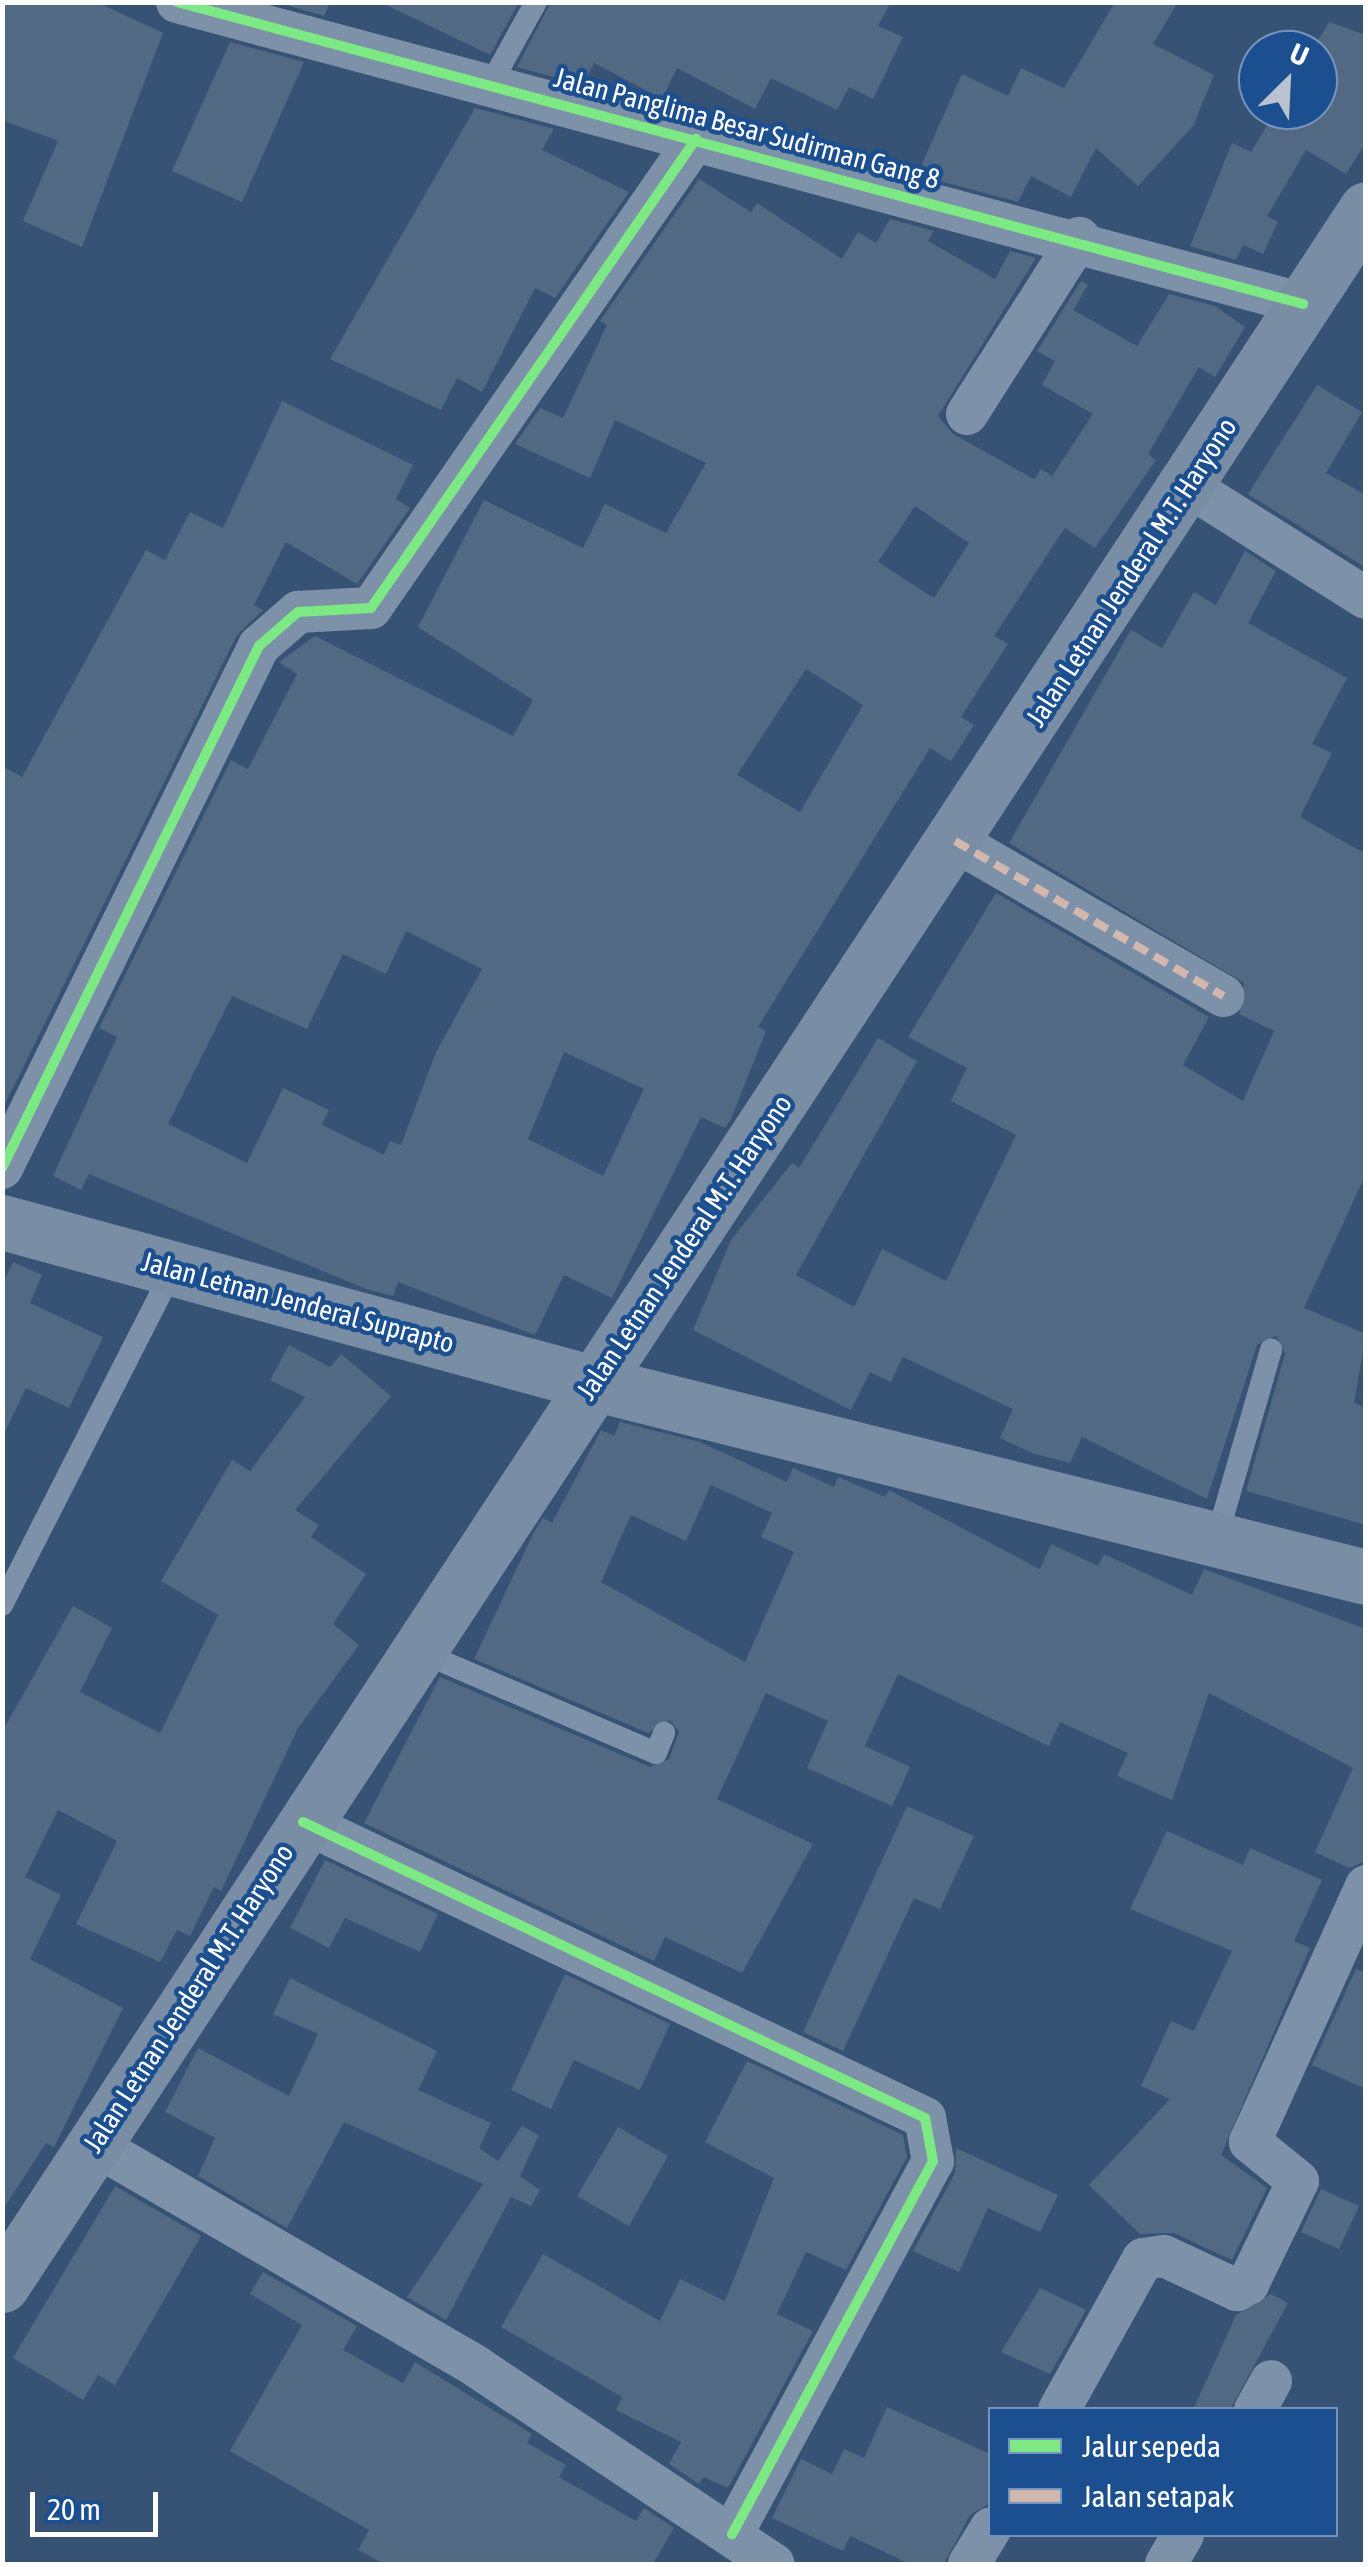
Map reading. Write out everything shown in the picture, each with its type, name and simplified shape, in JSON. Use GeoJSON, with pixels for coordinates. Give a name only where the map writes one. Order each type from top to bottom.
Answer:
{"type":"FeatureCollection","features":[{"type":"Feature","properties":{"kind":"main road","name":"Jalan Letnan Jenderal M.T. Haryono"},"geometry":{"type":"LineString","coordinates":[[2,2285],[415,1650],[955,841],[1366,210]]}},
{"type":"Feature","properties":{"kind":"main road","name":"Jalan Letnan Jenderal Suprapto"},"geometry":{"type":"LineString","coordinates":[[2,1222],[593,1383],[1217,1537],[1363,1567]]}},
{"type":"Feature","properties":{"kind":"street","name":"Jalan Panglima Besar Sudirman Gang 8"},"geometry":{"type":"LineString","coordinates":[[177,2],[236,10],[490,84],[1079,238],[1303,304]]}},
{"type":"Feature","properties":{"kind":"street"},"geometry":{"type":"LineString","coordinates":[[2,1168],[259,646],[298,612],[371,608],[696,139]]}},
{"type":"Feature","properties":{"kind":"street"},"geometry":{"type":"LineString","coordinates":[[967,414],[1079,238]]}},
{"type":"Feature","properties":{"kind":"street"},"geometry":{"type":"LineString","coordinates":[[1188,486],[1366,598]]}},
{"type":"Feature","properties":{"kind":"street"},"geometry":{"type":"LineString","coordinates":[[955,841],[1223,996]]}},
{"type":"Feature","properties":{"kind":"street"},"geometry":{"type":"LineString","coordinates":[[303,1822],[925,2118],[932,2161],[732,2534]]}},
{"type":"Feature","properties":{"kind":"street"},"geometry":{"type":"LineString","coordinates":[[1061,2407],[1143,2259],[1164,2256],[1237,2290],[1248,2284],[1298,2180],[1250,2142],[1366,1886]]}},
{"type":"Feature","properties":{"kind":"street"},"geometry":{"type":"LineString","coordinates":[[93,2144],[477,2367],[774,2564]]}},
{"type":"Feature","properties":{"kind":"street"},"geometry":{"type":"LineString","coordinates":[[969,2564],[988,2531]]}},
{"type":"Feature","properties":{"kind":"street"},"geometry":{"type":"LineString","coordinates":[[1166,2564],[1181,2537]]}},
{"type":"Feature","properties":{"kind":"lane"},"geometry":{"type":"LineString","coordinates":[[490,84],[536,2]]}},
{"type":"Feature","properties":{"kind":"lane"},"geometry":{"type":"LineString","coordinates":[[2,1605],[173,1270]]}},
{"type":"Feature","properties":{"kind":"lane"},"geometry":{"type":"LineString","coordinates":[[1217,1537],[1272,1350]]}},
{"type":"Feature","properties":{"kind":"lane"},"geometry":{"type":"LineString","coordinates":[[415,1650],[656,1753],[664,1733]]}},
{"type":"Feature","properties":{"kind":"building"},"geometry":{"type":"Polygon","coordinates":[[[2,2],[97,2],[163,33],[82,247],[23,221],[58,141],[2,120],[2,2]]]}},
{"type":"Feature","properties":{"kind":"building"},"geometry":{"type":"Polygon","coordinates":[[[275,2],[330,2],[324,16],[275,2]]]}},
{"type":"Feature","properties":{"kind":"building"},"geometry":{"type":"Polygon","coordinates":[[[380,2],[519,2],[490,55],[380,2]]]}},
{"type":"Feature","properties":{"kind":"building"},"geometry":{"type":"Polygon","coordinates":[[[551,2],[891,2],[878,26],[903,37],[873,99],[849,87],[837,110],[771,78],[755,109],[677,68],[662,99],[594,63],[583,85],[517,67],[551,2]]]}},
{"type":"Feature","properties":{"kind":"building"},"geometry":{"type":"Polygon","coordinates":[[[1115,2],[1178,2],[1153,44],[1214,75],[1193,126],[1138,186],[1096,148],[1071,197],[1031,176],[1018,202],[917,175],[962,74],[1008,96],[1021,68],[1064,88],[1115,2]]]}},
{"type":"Feature","properties":{"kind":"building"},"geometry":{"type":"Polygon","coordinates":[[[1329,22],[1366,35],[1366,142],[1346,174],[1306,150],[1267,216],[1278,222],[1263,254],[1243,245],[1236,260],[1190,246],[1232,143],[1251,152],[1264,130],[1338,130],[1338,30],[1324,30],[1329,22]]]}},
{"type":"Feature","properties":{"kind":"building"},"geometry":{"type":"Polygon","coordinates":[[[230,42],[304,62],[242,202],[172,171],[230,42]]]}},
{"type":"Feature","properties":{"kind":"building"},"geometry":{"type":"Polygon","coordinates":[[[475,108],[554,129],[542,150],[629,192],[555,298],[535,288],[482,392],[457,378],[441,410],[330,359],[475,108]]]}},
{"type":"Feature","properties":{"kind":"building"},"geometry":{"type":"Polygon","coordinates":[[[699,179],[751,212],[757,203],[842,259],[858,232],[876,243],[890,219],[934,231],[928,241],[995,279],[1010,251],[1036,258],[938,416],[953,434],[1034,479],[1041,469],[1052,476],[1093,414],[1042,385],[1055,361],[1037,351],[1081,281],[1088,285],[1073,310],[1137,346],[1169,294],[1215,306],[1245,327],[1215,377],[1199,367],[1148,454],[1156,460],[1095,548],[1065,528],[994,636],[1008,644],[961,717],[974,725],[951,761],[930,748],[758,1027],[766,1031],[731,1119],[725,1128],[701,1117],[612,1298],[564,1275],[535,1335],[398,1282],[393,1296],[366,1289],[89,1174],[81,1190],[53,1176],[117,1037],[99,1028],[231,760],[248,769],[297,674],[279,662],[315,636],[513,736],[533,700],[418,627],[484,500],[583,548],[605,504],[666,533],[706,463],[615,420],[590,478],[515,444],[540,408],[563,418],[607,325],[600,321],[699,179]],[[915,506],[878,562],[934,598],[969,543],[915,506]],[[806,669],[737,775],[800,812],[863,705],[806,669]],[[406,931],[386,974],[343,954],[307,1029],[232,996],[168,1124],[247,1163],[283,1088],[329,1110],[322,1125],[384,1155],[390,1141],[401,1145],[436,1052],[482,969],[406,931]],[[564,1052],[528,1139],[603,1176],[644,1089],[564,1052]]]}},
{"type":"Feature","properties":{"kind":"building"},"geometry":{"type":"Polygon","coordinates":[[[1317,385],[1362,412],[1326,473],[1366,495],[1366,568],[1248,494],[1317,385]]]}},
{"type":"Feature","properties":{"kind":"building"},"geometry":{"type":"Polygon","coordinates":[[[282,401],[413,465],[396,499],[410,508],[357,584],[286,542],[254,605],[263,610],[237,635],[2,1110],[2,766],[22,777],[146,550],[165,560],[190,512],[223,528],[282,401]]]}},
{"type":"Feature","properties":{"kind":"building"},"geometry":{"type":"Polygon","coordinates":[[[1245,551],[1276,571],[1248,623],[1347,678],[1312,744],[1332,753],[1300,817],[1366,854],[1366,1174],[1304,1308],[1366,1334],[1354,1403],[1366,1408],[1366,1525],[1246,1491],[1285,1354],[1276,1336],[1257,1345],[1207,1499],[1082,1437],[1070,1463],[1032,1453],[1000,1438],[1013,1409],[903,1357],[891,1382],[870,1372],[851,1410],[693,1330],[731,1240],[792,1163],[799,1168],[878,1038],[917,1061],[796,1275],[854,1307],[882,1249],[946,1281],[1016,1135],[951,1101],[967,1068],[908,1037],[996,893],[1209,1017],[1183,1065],[1243,1101],[1274,1031],[1239,1014],[1244,983],[1009,843],[1131,630],[1162,648],[1194,592],[1216,605],[1245,551]]]}},
{"type":"Feature","properties":{"kind":"building"},"geometry":{"type":"Polygon","coordinates":[[[13,1262],[42,1275],[30,1303],[103,1337],[69,1408],[26,1388],[2,1438],[2,1285],[13,1262]]]}},
{"type":"Feature","properties":{"kind":"building"},"geometry":{"type":"Polygon","coordinates":[[[289,1345],[330,1367],[341,1354],[391,1396],[295,1510],[319,1525],[311,1537],[366,1574],[333,1624],[359,1645],[298,1728],[221,1891],[214,1887],[190,1936],[177,1930],[160,1962],[76,1924],[117,1841],[58,1810],[25,1877],[61,1895],[30,1959],[123,2008],[54,2147],[46,2143],[2,2211],[2,1732],[73,1606],[112,1628],[80,1692],[160,1733],[218,1615],[161,1581],[232,1460],[250,1471],[305,1397],[270,1380],[289,1345]]]}},
{"type":"Feature","properties":{"kind":"building"},"geometry":{"type":"Polygon","coordinates":[[[620,1422],[700,1442],[787,1482],[793,1468],[834,1487],[838,1477],[885,1497],[889,1490],[1040,1569],[1051,1544],[1098,1566],[1104,1554],[1192,1595],[1204,1569],[1366,1629],[1366,1861],[1349,1868],[1315,1852],[1353,1768],[1209,1693],[1172,1800],[1117,1776],[1128,1753],[1060,1722],[1049,1746],[898,1674],[865,1746],[910,1767],[892,1806],[807,1768],[828,1721],[766,1693],[717,1799],[813,1844],[742,1973],[665,1937],[654,1961],[364,1823],[440,1677],[650,1767],[669,1759],[679,1732],[670,1720],[648,1733],[474,1659],[534,1532],[543,1518],[552,1523],[601,1430],[614,1436],[620,1422]],[[711,1485],[686,1541],[631,1515],[601,1582],[745,1662],[794,1552],[761,1537],[772,1513],[711,1485]]]}},
{"type":"Feature","properties":{"kind":"building"},"geometry":{"type":"Polygon","coordinates":[[[907,1806],[974,1836],[940,1909],[914,1898],[843,2051],[803,2032],[907,1806]]]}},
{"type":"Feature","properties":{"kind":"building"},"geometry":{"type":"Polygon","coordinates":[[[1167,1831],[1243,1865],[1250,1848],[1322,1880],[1294,1941],[1310,1948],[1221,2155],[1267,2188],[1232,2260],[1174,2233],[1140,2234],[1089,2185],[1170,2099],[1141,2086],[1171,2021],[1194,2031],[1232,1951],[1130,1909],[1167,1831]]]}},
{"type":"Feature","properties":{"kind":"building"},"geometry":{"type":"Polygon","coordinates":[[[325,1860],[438,1914],[420,1952],[345,1918],[329,1948],[290,1928],[325,1860]]]}},
{"type":"Feature","properties":{"kind":"building"},"geometry":{"type":"Polygon","coordinates":[[[1356,1969],[1366,1973],[1366,2089],[1312,2065],[1356,1969]]]}},
{"type":"Feature","properties":{"kind":"building"},"geometry":{"type":"Polygon","coordinates":[[[565,1974],[670,2024],[640,2090],[574,2060],[551,2109],[511,2090],[565,1974]]]}},
{"type":"Feature","properties":{"kind":"building"},"geometry":{"type":"Polygon","coordinates":[[[290,1978],[437,2051],[418,2090],[491,2123],[479,2148],[498,2161],[522,2126],[539,2135],[520,2176],[540,2190],[531,2206],[511,2197],[446,2320],[407,2297],[483,2184],[344,2122],[287,2228],[198,2176],[215,2138],[165,2112],[198,2048],[289,2096],[318,2034],[273,2014],[290,1978]]]}},
{"type":"Feature","properties":{"kind":"building"},"geometry":{"type":"Polygon","coordinates":[[[747,2061],[903,2135],[907,2157],[846,2270],[806,2252],[777,2314],[813,2331],[728,2488],[704,2477],[699,2484],[669,2464],[681,2442],[616,2410],[622,2397],[501,2327],[543,2254],[660,2321],[680,2279],[725,2301],[774,2178],[705,2142],[747,2061]]]}},
{"type":"Feature","properties":{"kind":"building"},"geometry":{"type":"Polygon","coordinates":[[[618,2127],[668,2156],[629,2226],[577,2196],[618,2127]]]}},
{"type":"Feature","properties":{"kind":"building"},"geometry":{"type":"Polygon","coordinates":[[[956,2148],[1058,2195],[1040,2232],[988,2208],[959,2272],[913,2251],[955,2173],[956,2148]]]}},
{"type":"Feature","properties":{"kind":"building"},"geometry":{"type":"Polygon","coordinates":[[[115,2186],[201,2236],[115,2385],[98,2375],[83,2400],[13,2358],[115,2186]]]}},
{"type":"Feature","properties":{"kind":"building"},"geometry":{"type":"Polygon","coordinates":[[[1321,2189],[1359,2206],[1339,2249],[1301,2232],[1321,2189]]]}},
{"type":"Feature","properties":{"kind":"building"},"geometry":{"type":"Polygon","coordinates":[[[263,2272],[357,2326],[343,2350],[403,2383],[415,2362],[532,2434],[527,2443],[566,2465],[559,2477],[636,2521],[644,2508],[674,2528],[653,2564],[384,2564],[358,2550],[369,2530],[230,2451],[302,2325],[250,2294],[263,2272]]]}},
{"type":"Feature","properties":{"kind":"building"},"geometry":{"type":"Polygon","coordinates":[[[1040,2288],[1086,2310],[1050,2374],[1001,2352],[1040,2288]]]}},
{"type":"Feature","properties":{"kind":"building"},"geometry":{"type":"Polygon","coordinates":[[[1271,2294],[1288,2303],[1232,2407],[1194,2407],[1236,2315],[1271,2294]]]}},
{"type":"Feature","properties":{"kind":"building"},"geometry":{"type":"Polygon","coordinates":[[[887,2407],[988,2453],[988,2504],[970,2515],[944,2564],[910,2564],[850,2536],[843,2551],[772,2518],[801,2459],[832,2474],[844,2449],[864,2458],[887,2407]]]}},
{"type":"Feature","properties":{"kind":"marked path"},"geometry":{"type":"LineString","coordinates":[[955,841],[1223,996]]}},
{"type":"Feature","properties":{"kind":"cycle path"},"geometry":{"type":"LineString","coordinates":[[177,2],[1303,304]]}},
{"type":"Feature","properties":{"kind":"cycle path"},"geometry":{"type":"LineString","coordinates":[[2,1168],[259,646],[298,612],[371,608],[696,139]]}},
{"type":"Feature","properties":{"kind":"cycle path"},"geometry":{"type":"LineString","coordinates":[[303,1822],[925,2118],[933,2161],[732,2534]]}}]}
